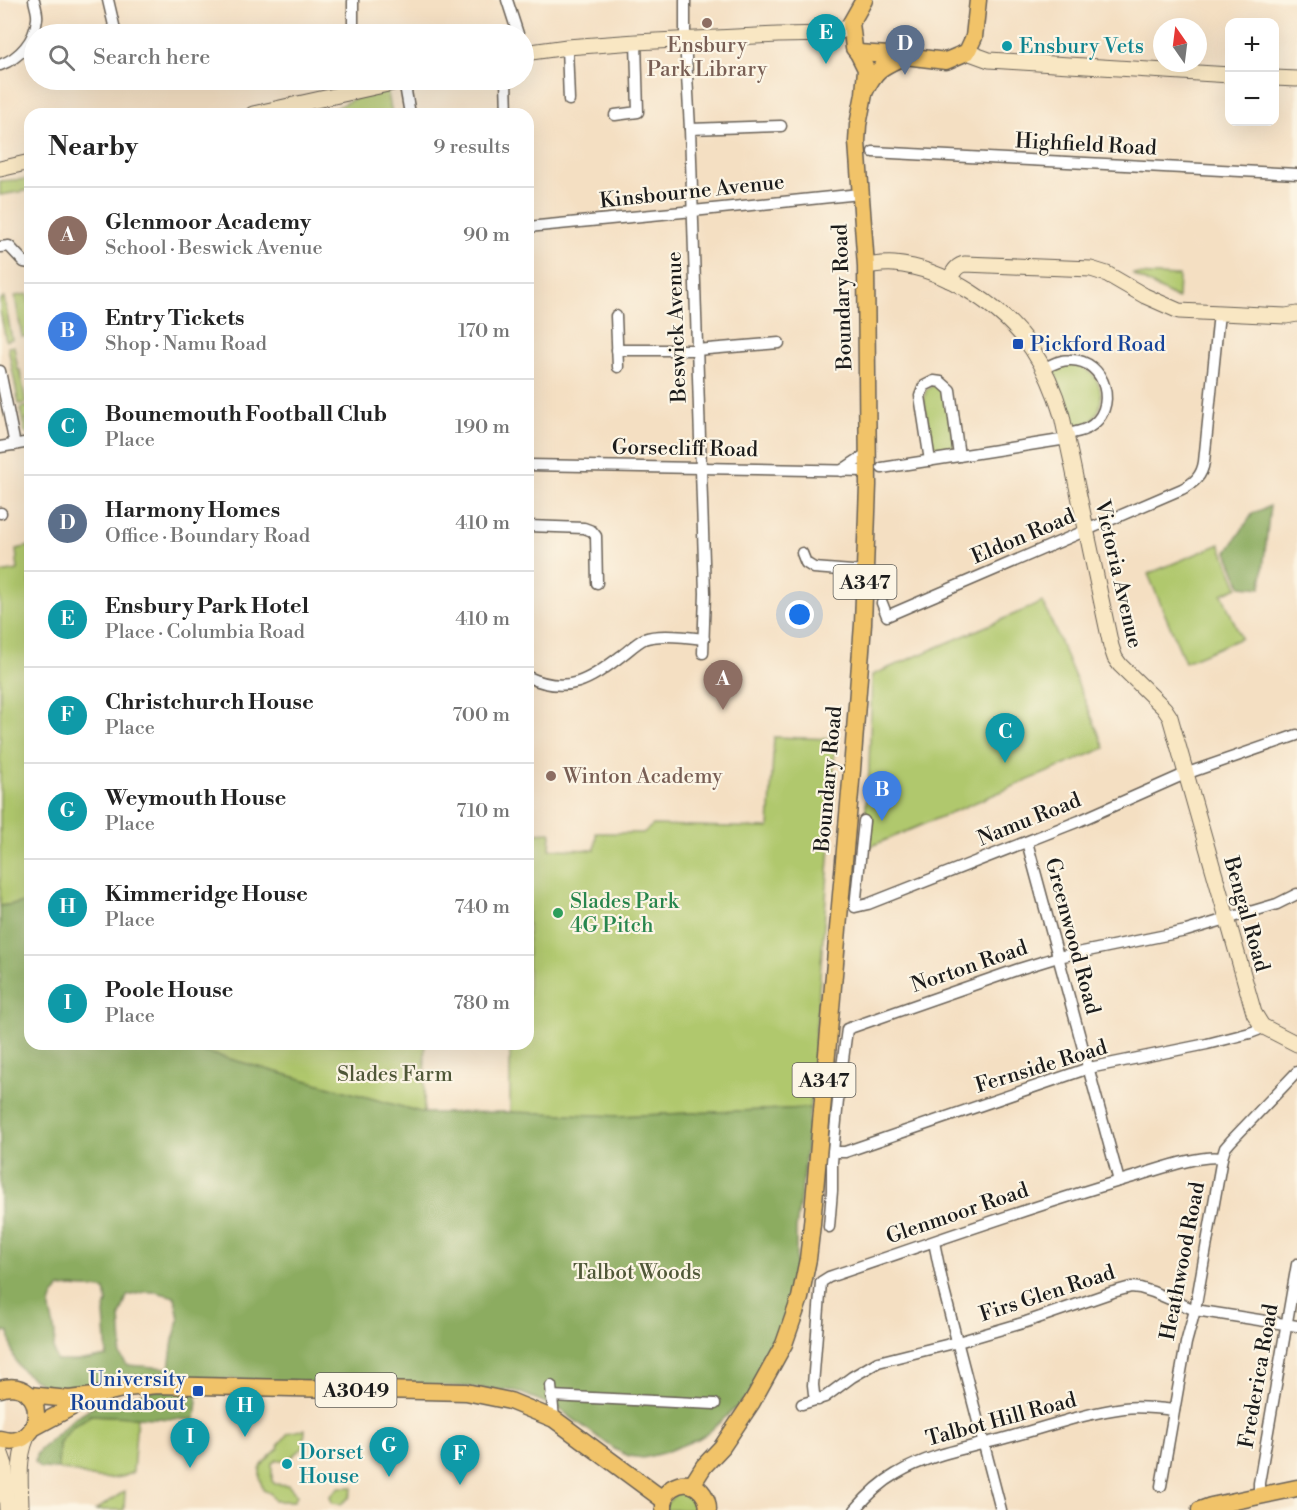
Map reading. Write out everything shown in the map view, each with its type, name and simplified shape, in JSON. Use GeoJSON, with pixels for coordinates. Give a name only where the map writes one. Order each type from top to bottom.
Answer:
{"type":"FeatureCollection","features":[{"type":"Feature","properties":{"kind":"main road"},"geometry":{"type":"LineString","coordinates":[[856,50],[946,61],[967,52],[974,37],[978,0]]}},
{"type":"Feature","properties":{"kind":"main road"},"geometry":{"type":"LineString","coordinates":[[851,23],[861,1]]}},
{"type":"Feature","properties":{"kind":"main road","name":"A347"},"geometry":{"type":"LineString","coordinates":[[851,23],[856,50]]}},
{"type":"Feature","properties":{"kind":"main road","name":"Boundary Road"},"geometry":{"type":"LineString","coordinates":[[696,1487],[752,1402],[784,1344],[800,1298],[812,1224],[852,770],[865,572],[868,470],[866,266],[857,142],[866,69],[856,50]]}},
{"type":"Feature","properties":{"kind":"main road","name":"Boundary Road"},"geometry":{"type":"LineString","coordinates":[[864,94],[872,77],[881,68],[905,56]]}},
{"type":"Feature","properties":{"kind":"main road","name":"A3049"},"geometry":{"type":"LineString","coordinates":[[29,1395],[59,1399],[94,1396],[126,1388],[157,1385],[466,1392],[510,1401],[554,1419],[666,1500]]}},
{"type":"Feature","properties":{"kind":"main road"},"geometry":{"type":"LineString","coordinates":[[0,1389],[15,1387],[23,1390],[34,1402],[37,1411],[32,1429],[23,1437],[9,1440],[0,1438]]}},
{"type":"Feature","properties":{"kind":"main road","name":"A3049"},"geometry":{"type":"LineString","coordinates":[[32,1429],[94,1396]]}},
{"type":"Feature","properties":{"kind":"main road"},"geometry":{"type":"LineString","coordinates":[[666,1500],[680,1484],[696,1487],[706,1497],[709,1509]]}},
{"type":"Feature","properties":{"kind":"main road"},"geometry":{"type":"LineString","coordinates":[[1190,1510],[1297,1488]]}},
{"type":"Feature","properties":{"kind":"street"},"geometry":{"type":"LineString","coordinates":[[34,0],[37,18],[36,24]]}},
{"type":"Feature","properties":{"kind":"street"},"geometry":{"type":"LineString","coordinates":[[108,0],[114,24]]}},
{"type":"Feature","properties":{"kind":"street"},"geometry":{"type":"LineString","coordinates":[[353,0],[353,24]]}},
{"type":"Feature","properties":{"kind":"street"},"geometry":{"type":"LineString","coordinates":[[507,0],[515,24]]}},
{"type":"Feature","properties":{"kind":"street","name":"Beswick Avenue"},"geometry":{"type":"LineString","coordinates":[[685,0],[704,611],[703,653]]}},
{"type":"Feature","properties":{"kind":"street"},"geometry":{"type":"LineString","coordinates":[[833,34],[851,23]]}},
{"type":"Feature","properties":{"kind":"street"},"geometry":{"type":"LineString","coordinates":[[534,51],[567,46],[685,39],[833,34],[844,39],[856,50]]}},
{"type":"Feature","properties":{"kind":"street"},"geometry":{"type":"LineString","coordinates":[[974,37],[989,60]]}},
{"type":"Feature","properties":{"kind":"street"},"geometry":{"type":"LineString","coordinates":[[615,115],[638,112],[636,42]]}},
{"type":"Feature","properties":{"kind":"street"},"geometry":{"type":"LineString","coordinates":[[567,46],[569,100]]}},
{"type":"Feature","properties":{"kind":"street"},"geometry":{"type":"LineString","coordinates":[[0,65],[18,55],[24,48]]}},
{"type":"Feature","properties":{"kind":"street"},"geometry":{"type":"LineString","coordinates":[[967,52],[989,60],[1225,75]]}},
{"type":"Feature","properties":{"kind":"street"},"geometry":{"type":"LineString","coordinates":[[1279,78],[1297,79]]}},
{"type":"Feature","properties":{"kind":"street"},"geometry":{"type":"LineString","coordinates":[[274,108],[336,90]]}},
{"type":"Feature","properties":{"kind":"street"},"geometry":{"type":"LineString","coordinates":[[406,90],[409,108]]}},
{"type":"Feature","properties":{"kind":"street"},"geometry":{"type":"LineString","coordinates":[[506,90],[507,108]]}},
{"type":"Feature","properties":{"kind":"street"},"geometry":{"type":"LineString","coordinates":[[690,129],[781,126]]}},
{"type":"Feature","properties":{"kind":"street","name":"Highfield Road"},"geometry":{"type":"LineString","coordinates":[[873,152],[1297,174]]}},
{"type":"Feature","properties":{"kind":"street"},"geometry":{"type":"LineString","coordinates":[[0,169],[24,163]]}},
{"type":"Feature","properties":{"kind":"street","name":"Kinsbourne Avenue"},"geometry":{"type":"LineString","coordinates":[[534,226],[860,194]]}},
{"type":"Feature","properties":{"kind":"street"},"geometry":{"type":"LineString","coordinates":[[11,235],[4,247],[24,261]]}},
{"type":"Feature","properties":{"kind":"street","name":"Victoria Avenue"},"geometry":{"type":"LineString","coordinates":[[866,266],[891,263],[904,265],[919,268],[949,280],[981,299],[1007,320],[1031,347],[1057,399],[1115,658],[1170,717],[1185,774]]}},
{"type":"Feature","properties":{"kind":"street"},"geometry":{"type":"LineString","coordinates":[[949,280],[956,268],[965,264],[1091,269],[1107,274],[1145,296],[1184,312],[1297,314]]}},
{"type":"Feature","properties":{"kind":"street","name":"Eldon Road"},"geometry":{"type":"LineString","coordinates":[[882,603],[887,616],[1191,485],[1198,479],[1203,470],[1219,313]]}},
{"type":"Feature","properties":{"kind":"street"},"geometry":{"type":"LineString","coordinates":[[616,316],[618,367]]}},
{"type":"Feature","properties":{"kind":"street"},"geometry":{"type":"LineString","coordinates":[[617,350],[696,350],[779,343]]}},
{"type":"Feature","properties":{"kind":"street"},"geometry":{"type":"LineString","coordinates":[[868,470],[1066,436],[1089,428],[1101,415],[1107,398],[1103,382],[1094,368],[1077,360],[1062,361],[1043,369]]}},
{"type":"Feature","properties":{"kind":"street"},"geometry":{"type":"LineString","coordinates":[[0,371],[15,445]]}},
{"type":"Feature","properties":{"kind":"street"},"geometry":{"type":"LineString","coordinates":[[930,460],[920,396],[924,386],[934,381],[941,382],[950,390],[959,456]]}},
{"type":"Feature","properties":{"kind":"street"},"geometry":{"type":"LineString","coordinates":[[0,447],[24,443]]}},
{"type":"Feature","properties":{"kind":"street"},"geometry":{"type":"LineString","coordinates":[[840,471],[868,453]]}},
{"type":"Feature","properties":{"kind":"street","name":"Gorsecliff Road"},"geometry":{"type":"LineString","coordinates":[[534,465],[868,470]]}},
{"type":"Feature","properties":{"kind":"street"},"geometry":{"type":"LineString","coordinates":[[534,526],[584,528],[592,531],[596,536],[597,583]]}},
{"type":"Feature","properties":{"kind":"street"},"geometry":{"type":"LineString","coordinates":[[802,553],[806,563],[814,568],[865,572]]}},
{"type":"Feature","properties":{"kind":"street"},"geometry":{"type":"LineString","coordinates":[[534,679],[546,684],[575,683],[597,674],[644,639],[668,636],[704,639]]}},
{"type":"Feature","properties":{"kind":"street","name":"Namu Road"},"geometry":{"type":"LineString","coordinates":[[864,821],[855,907],[1027,842],[1185,774],[1297,735]]}},
{"type":"Feature","properties":{"kind":"street","name":"Bengal Road"},"geometry":{"type":"LineString","coordinates":[[1185,774],[1251,1004],[1262,1026]]}},
{"type":"Feature","properties":{"kind":"street","name":"Greenwood Road"},"geometry":{"type":"LineString","coordinates":[[1027,842],[1119,1181]]}},
{"type":"Feature","properties":{"kind":"street","name":"Norton Road"},"geometry":{"type":"LineString","coordinates":[[829,1227],[833,1152],[847,1029],[1058,957],[1186,931],[1278,904],[1297,894]]}},
{"type":"Feature","properties":{"kind":"street"},"geometry":{"type":"LineString","coordinates":[[1262,1026],[1297,1044]]}},
{"type":"Feature","properties":{"kind":"street","name":"Fernside Road"},"geometry":{"type":"LineString","coordinates":[[833,1152],[845,1152],[1089,1068],[1207,1044],[1250,1033],[1262,1026]]}},
{"type":"Feature","properties":{"kind":"street","name":"Heathwood Road"},"geometry":{"type":"LineString","coordinates":[[1161,1486],[1186,1343],[1195,1310],[1225,1148],[1297,1072]]}},
{"type":"Feature","properties":{"kind":"street","name":"Glenmoor Road"},"geometry":{"type":"LineString","coordinates":[[818,1400],[814,1394],[813,1385],[821,1282],[1026,1210],[1119,1181],[1205,1157],[1222,1158]]}},
{"type":"Feature","properties":{"kind":"street"},"geometry":{"type":"LineString","coordinates":[[934,1242],[944,1291],[1001,1510]]}},
{"type":"Feature","properties":{"kind":"street","name":"Frederica Road"},"geometry":{"type":"LineString","coordinates":[[1259,1495],[1259,1483],[1292,1325],[1297,1264]]}},
{"type":"Feature","properties":{"kind":"street","name":"Firs Glen Road"},"geometry":{"type":"LineString","coordinates":[[802,1404],[818,1400],[878,1362],[1026,1322],[1131,1287],[1153,1292],[1195,1310],[1292,1325]]}},
{"type":"Feature","properties":{"kind":"street"},"geometry":{"type":"LineString","coordinates":[[554,1419],[551,1391],[566,1397],[715,1404]]}},
{"type":"Feature","properties":{"kind":"street","name":"Talbot Hill Road"},"geometry":{"type":"LineString","coordinates":[[855,1510],[880,1485],[896,1474],[928,1459],[1101,1412],[1146,1407],[1174,1410]]}},
{"type":"Feature","properties":{"kind":"street"},"geometry":{"type":"LineString","coordinates":[[21,1510],[20,1462],[26,1439],[32,1429]]}},
{"type":"Feature","properties":{"kind":"street"},"geometry":{"type":"LineString","coordinates":[[0,1451],[5,1465],[8,1510]]}},
{"type":"Feature","properties":{"kind":"green space"},"geometry":{"type":"Polygon","coordinates":[[[387,90],[391,108],[336,108],[355,99],[353,91],[387,90]]]}},
{"type":"Feature","properties":{"kind":"green space"},"geometry":{"type":"Polygon","coordinates":[[[24,179],[24,191],[0,195],[0,181],[24,179]]]}},
{"type":"Feature","properties":{"kind":"green space"},"geometry":{"type":"Polygon","coordinates":[[[1132,274],[1179,276],[1178,299],[1132,274]]]}},
{"type":"Feature","properties":{"kind":"green space"},"geometry":{"type":"Polygon","coordinates":[[[24,294],[24,337],[22,337],[15,296],[24,294]]]}},
{"type":"Feature","properties":{"kind":"green space"},"geometry":{"type":"Polygon","coordinates":[[[4,298],[12,339],[6,341],[0,310],[0,299],[4,298]]]}},
{"type":"Feature","properties":{"kind":"green space"},"geometry":{"type":"Polygon","coordinates":[[[14,346],[24,392],[24,403],[19,404],[8,347],[14,346]]]}},
{"type":"Feature","properties":{"kind":"green space"},"geometry":{"type":"Polygon","coordinates":[[[1065,364],[1082,367],[1091,373],[1096,379],[1101,394],[1099,409],[1095,416],[1090,422],[1072,429],[1063,395],[1052,368],[1065,364]]]}},
{"type":"Feature","properties":{"kind":"green space"},"geometry":{"type":"Polygon","coordinates":[[[935,384],[946,391],[955,449],[932,453],[924,400],[926,390],[935,384]]]}},
{"type":"Feature","properties":{"kind":"green space"},"geometry":{"type":"Polygon","coordinates":[[[24,407],[24,428],[20,408],[24,407]]]}},
{"type":"Feature","properties":{"kind":"green space"},"geometry":{"type":"Polygon","coordinates":[[[1270,506],[1261,588],[1241,586],[1227,552],[1253,513],[1270,506]]]}},
{"type":"Feature","properties":{"kind":"green space"},"geometry":{"type":"Polygon","coordinates":[[[1220,544],[1238,587],[1222,594],[1241,638],[1185,662],[1148,574],[1220,544]]]}},
{"type":"Feature","properties":{"kind":"green space"},"geometry":{"type":"Polygon","coordinates":[[[24,547],[24,903],[0,906],[0,573],[18,570],[16,549],[24,547]]]}},
{"type":"Feature","properties":{"kind":"green space"},"geometry":{"type":"Polygon","coordinates":[[[1043,602],[1105,748],[869,847],[869,825],[872,824],[872,817],[866,816],[866,802],[872,675],[1043,602]]]}},
{"type":"Feature","properties":{"kind":"green space"},"geometry":{"type":"Polygon","coordinates":[[[774,737],[835,739],[831,833],[810,1108],[619,1116],[510,1112],[510,1050],[534,1050],[534,833],[551,832],[550,849],[595,850],[596,833],[643,833],[653,825],[769,828],[774,737]]]}},
{"type":"Feature","properties":{"kind":"green space","name":"Talbot Woods"},"geometry":{"type":"Polygon","coordinates":[[[24,903],[24,1050],[197,1050],[424,1113],[510,1112],[619,1116],[810,1108],[796,1229],[796,1281],[781,1334],[749,1396],[708,1433],[663,1453],[643,1458],[629,1456],[616,1450],[558,1408],[516,1391],[464,1387],[156,1377],[123,1379],[79,1390],[64,1391],[41,1384],[19,1367],[11,1348],[9,1332],[4,1331],[0,1343],[0,906],[24,903]],[[60,1288],[54,1295],[50,1312],[57,1361],[77,1361],[107,1356],[104,1313],[107,1302],[105,1290],[60,1288]],[[156,1292],[127,1296],[120,1316],[122,1346],[120,1355],[127,1365],[169,1368],[179,1320],[175,1297],[156,1292]]]}},
{"type":"Feature","properties":{"kind":"green space","name":"Slades Farm"},"geometry":{"type":"Polygon","coordinates":[[[197,1050],[425,1050],[424,1113],[197,1050]]]}},
{"type":"Feature","properties":{"kind":"green space"},"geometry":{"type":"Polygon","coordinates":[[[157,1390],[198,1391],[195,1420],[91,1415],[73,1426],[59,1443],[58,1469],[40,1468],[35,1462],[40,1450],[74,1418],[99,1403],[157,1390]]]}},
{"type":"Feature","properties":{"kind":"green space"},"geometry":{"type":"Polygon","coordinates":[[[91,1415],[137,1417],[133,1472],[113,1478],[101,1478],[58,1469],[59,1443],[73,1426],[91,1415]]]}},
{"type":"Feature","properties":{"kind":"green space"},"geometry":{"type":"Polygon","coordinates":[[[305,1429],[304,1447],[288,1460],[277,1460],[272,1463],[272,1481],[275,1484],[288,1485],[297,1495],[294,1501],[275,1501],[270,1493],[263,1490],[260,1476],[262,1466],[279,1448],[278,1446],[288,1433],[305,1429]]]}},
{"type":"Feature","properties":{"kind":"green space"},"geometry":{"type":"Polygon","coordinates":[[[685,1484],[708,1510],[664,1510],[664,1506],[685,1484]]]}},
{"type":"Feature","properties":{"kind":"green space"},"geometry":{"type":"Polygon","coordinates":[[[339,1487],[353,1487],[350,1497],[341,1504],[332,1503],[330,1496],[339,1487]]]}},
{"type":"Feature","properties":{"kind":"green space"},"geometry":{"type":"Polygon","coordinates":[[[125,1491],[124,1510],[96,1510],[125,1491]]]}},
{"type":"Feature","properties":{"kind":"place","name":"Ensbury Park Library"},"geometry":{"type":"Point","coordinates":[707,23]}},
{"type":"Feature","properties":{"kind":"place","name":"Ensbury Vets"},"geometry":{"type":"Point","coordinates":[1007,46]}},
{"type":"Feature","properties":{"kind":"place","name":"Ensbury Park Hotel"},"geometry":{"type":"Point","coordinates":[826,64]}},
{"type":"Feature","properties":{"kind":"place","name":"Harmony Homes"},"geometry":{"type":"Point","coordinates":[905,75]}},
{"type":"Feature","properties":{"kind":"place","name":"Pickford Road"},"geometry":{"type":"Point","coordinates":[1018,344]}},
{"type":"Feature","properties":{"kind":"place","name":"Glenmoor Academy"},"geometry":{"type":"Point","coordinates":[723,710]}},
{"type":"Feature","properties":{"kind":"place","name":"Bounemouth Football Club"},"geometry":{"type":"Point","coordinates":[1005,763]}},
{"type":"Feature","properties":{"kind":"place","name":"Winton Academy"},"geometry":{"type":"Point","coordinates":[551,776]}},
{"type":"Feature","properties":{"kind":"place","name":"Entry Tickets"},"geometry":{"type":"Point","coordinates":[882,821]}},
{"type":"Feature","properties":{"kind":"place","name":"Slades Park 4G Pitch"},"geometry":{"type":"Point","coordinates":[558,913]}},
{"type":"Feature","properties":{"kind":"place","name":"University Roundabout"},"geometry":{"type":"Point","coordinates":[198,1391]}},
{"type":"Feature","properties":{"kind":"place","name":"Kimmeridge House"},"geometry":{"type":"Point","coordinates":[245,1437]}},
{"type":"Feature","properties":{"kind":"place","name":"Dorset House"},"geometry":{"type":"Point","coordinates":[287,1464]}},
{"type":"Feature","properties":{"kind":"place","name":"Poole House"},"geometry":{"type":"Point","coordinates":[190,1468]}},
{"type":"Feature","properties":{"kind":"place","name":"Weymouth House"},"geometry":{"type":"Point","coordinates":[389,1477]}},
{"type":"Feature","properties":{"kind":"place","name":"Christchurch House"},"geometry":{"type":"Point","coordinates":[460,1485]}}]}
